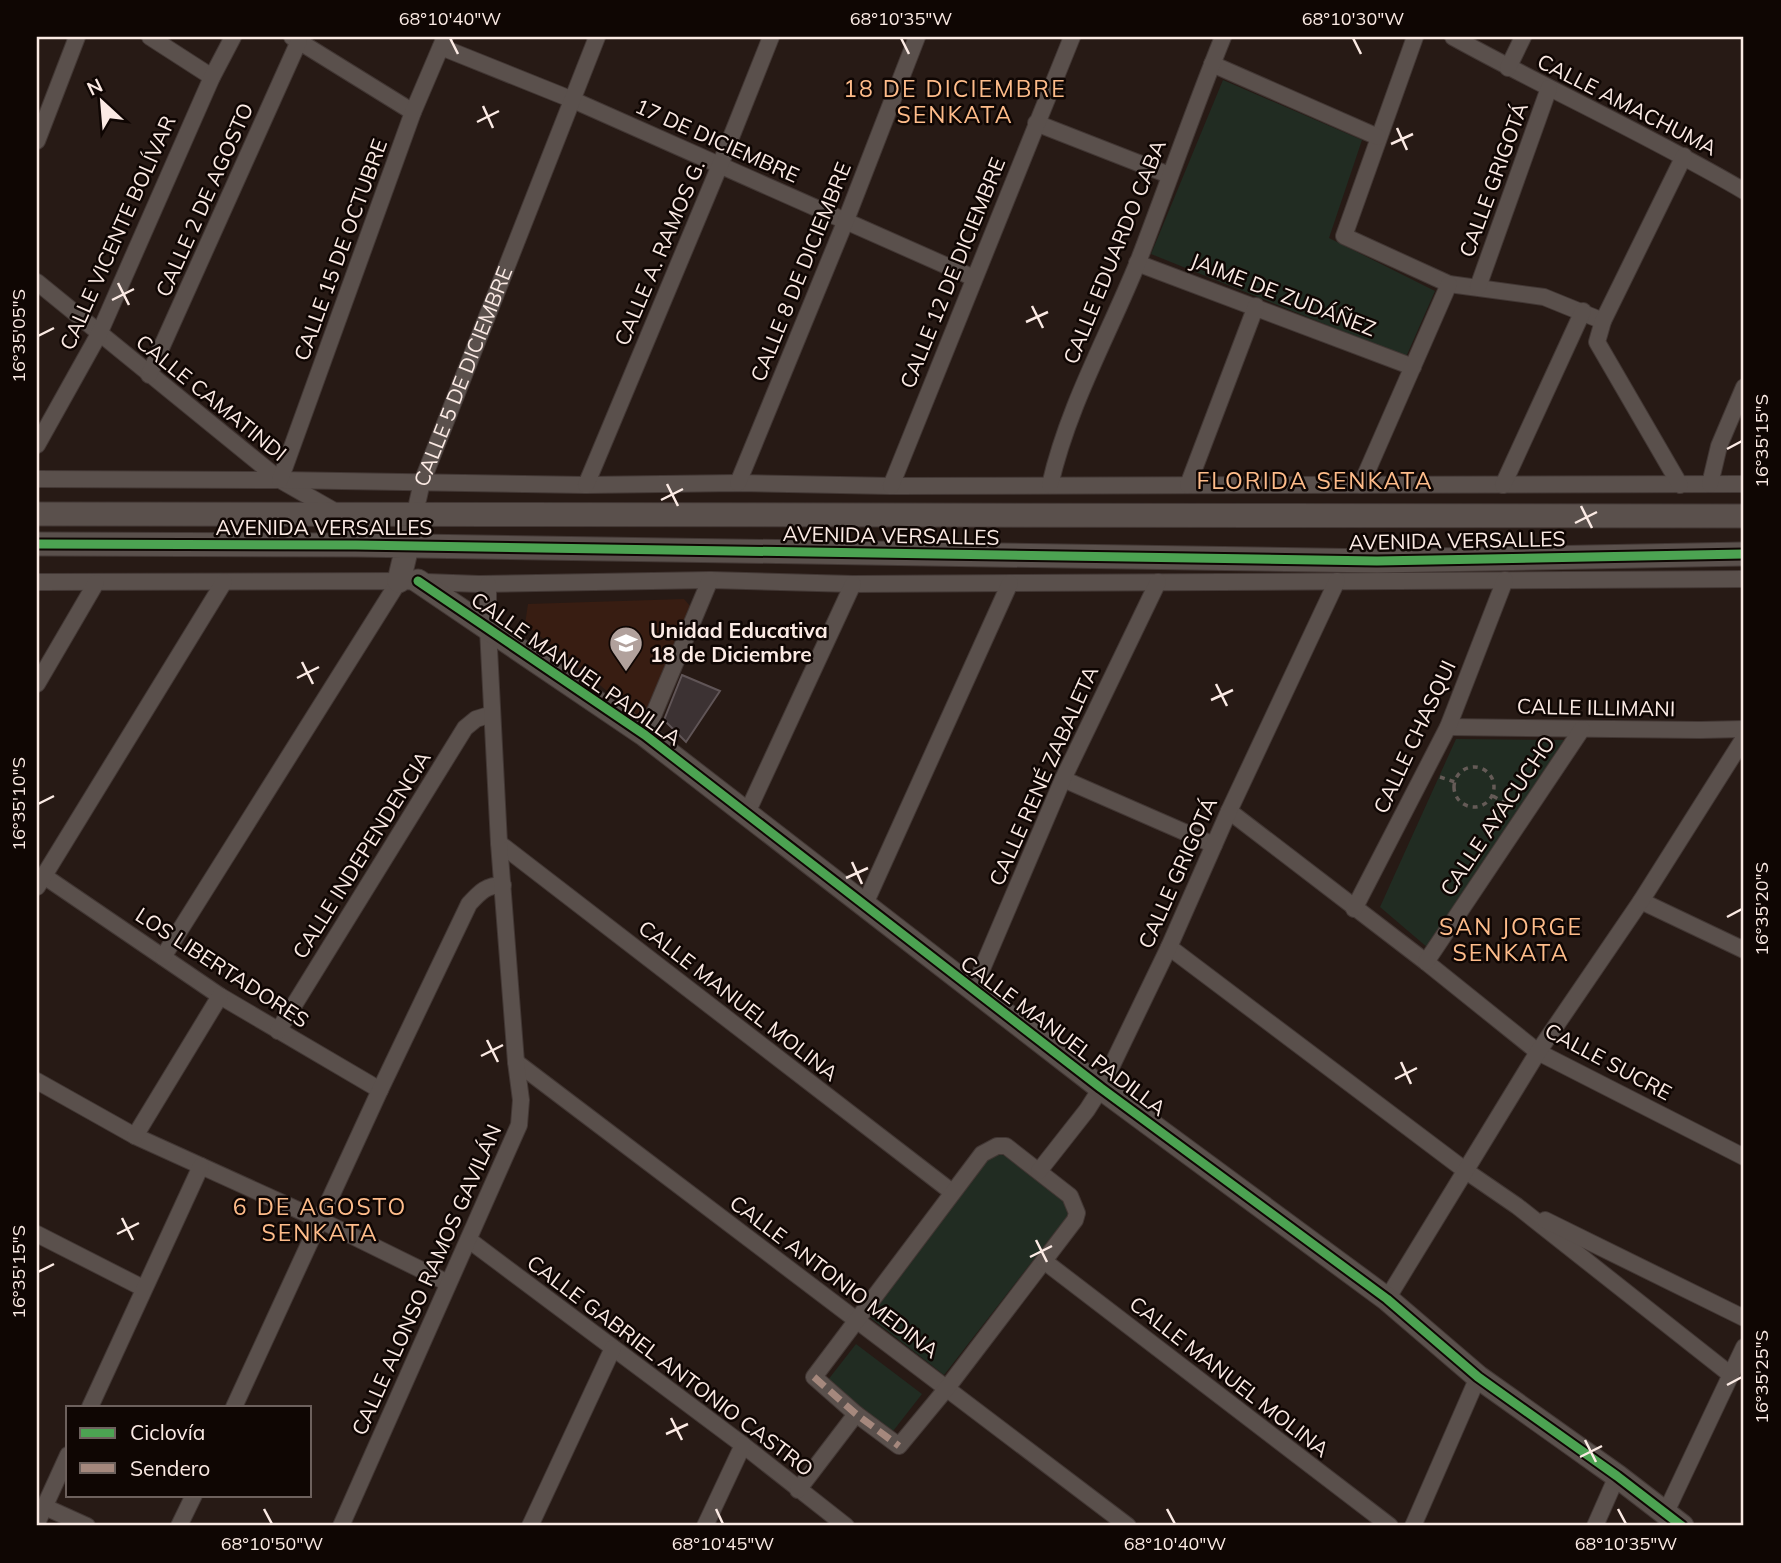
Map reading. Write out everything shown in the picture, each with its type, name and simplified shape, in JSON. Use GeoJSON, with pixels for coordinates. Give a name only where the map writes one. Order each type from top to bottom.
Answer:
{"type":"FeatureCollection","features":[{"type":"Feature","properties":{"kind":"street"},"geometry":{"type":"LineString","coordinates":[[37,141],[77,37]]}},
{"type":"Feature","properties":{"kind":"street"},"geometry":{"type":"LineString","coordinates":[[150,37],[212,77]]}},
{"type":"Feature","properties":{"kind":"street","name":"CALLE VICENTE BOLÍVAR"},"geometry":{"type":"LineString","coordinates":[[37,445],[99,334],[212,77],[233,37]]}},
{"type":"Feature","properties":{"kind":"street","name":"CALLE 5 DE DICIEMBRE"},"geometry":{"type":"LineString","coordinates":[[163,957],[408,581],[407,545],[422,482],[597,37]]}},
{"type":"Feature","properties":{"kind":"street","name":"CALLE A. RAMOS G."},"geometry":{"type":"LineString","coordinates":[[586,485],[771,37]]}},
{"type":"Feature","properties":{"kind":"street","name":"CALLE 8 DE DICIEMBRE"},"geometry":{"type":"LineString","coordinates":[[738,483],[846,220],[916,37]]}},
{"type":"Feature","properties":{"kind":"street","name":"CALLE 12 DE DICIEMBRE"},"geometry":{"type":"LineString","coordinates":[[891,486],[1072,37]]}},
{"type":"Feature","properties":{"kind":"street","name":"CALLE EDUARDO CABA"},"geometry":{"type":"LineString","coordinates":[[1050,485],[1057,453],[1097,352],[1137,263],[1223,37]]}},
{"type":"Feature","properties":{"kind":"street"},"geometry":{"type":"LineString","coordinates":[[1415,37],[1344,236],[1449,284],[1544,297],[1602,321]]}},
{"type":"Feature","properties":{"kind":"street","name":"CALLE AMACHUMA"},"geometry":{"type":"LineString","coordinates":[[1453,37],[1508,68],[1684,156],[1744,191]]}},
{"type":"Feature","properties":{"kind":"street"},"geometry":{"type":"LineString","coordinates":[[1508,68],[1523,37]]}},
{"type":"Feature","properties":{"kind":"street"},"geometry":{"type":"LineString","coordinates":[[296,39],[413,112]]}},
{"type":"Feature","properties":{"kind":"street","name":"CALLE 2 DE AGOSTO"},"geometry":{"type":"LineString","coordinates":[[149,376],[296,39]]}},
{"type":"Feature","properties":{"kind":"street","name":"17 DE DICIEMBRE"},"geometry":{"type":"LineString","coordinates":[[443,42],[974,278]]}},
{"type":"Feature","properties":{"kind":"street","name":"CALLE 15 DE OCTUBRE"},"geometry":{"type":"LineString","coordinates":[[279,480],[413,112],[443,42]]}},
{"type":"Feature","properties":{"kind":"street"},"geometry":{"type":"LineString","coordinates":[[1212,64],[1378,137]]}},
{"type":"Feature","properties":{"kind":"street","name":"CALLE GRIGOTÁ"},"geometry":{"type":"LineString","coordinates":[[1478,286],[1549,88]]}},
{"type":"Feature","properties":{"kind":"street"},"geometry":{"type":"LineString","coordinates":[[1036,123],[1169,175]]}},
{"type":"Feature","properties":{"kind":"street"},"geometry":{"type":"LineString","coordinates":[[1680,485],[1597,341],[1602,321],[1684,156]]}},
{"type":"Feature","properties":{"kind":"street","name":"JAIME DE ZUDÁÑEZ"},"geometry":{"type":"LineString","coordinates":[[1137,263],[1413,367]]}},
{"type":"Feature","properties":{"kind":"street","name":"CALLE CAMATINDI"},"geometry":{"type":"LineString","coordinates":[[37,282],[279,480],[338,513]]}},
{"type":"Feature","properties":{"kind":"street"},"geometry":{"type":"LineString","coordinates":[[1361,485],[1449,284]]}},
{"type":"Feature","properties":{"kind":"street"},"geometry":{"type":"LineString","coordinates":[[1188,485],[1256,306]]}},
{"type":"Feature","properties":{"kind":"street"},"geometry":{"type":"LineString","coordinates":[[1503,485],[1583,312]]}},
{"type":"Feature","properties":{"kind":"street"},"geometry":{"type":"LineString","coordinates":[[1710,484],[1719,446],[1744,387]]}},
{"type":"Feature","properties":{"kind":"street"},"geometry":{"type":"LineString","coordinates":[[37,479],[891,486],[1744,484]]}},
{"type":"Feature","properties":{"kind":"street"},"geometry":{"type":"LineString","coordinates":[[338,513],[356,545]]}},
{"type":"Feature","properties":{"kind":"street","name":"AVENIDA VERSALLES"},"geometry":{"type":"LineString","coordinates":[[37,514],[1744,516]]}},
{"type":"Feature","properties":{"kind":"street","name":"AVENIDA VERSALLES"},"geometry":{"type":"LineString","coordinates":[[37,544],[407,545],[1377,561],[1744,554]]}},
{"type":"Feature","properties":{"kind":"street","name":"AVENIDA VERSALLES"},"geometry":{"type":"LineString","coordinates":[[37,582],[408,581],[488,584],[710,580],[853,584],[1744,579]]}},
{"type":"Feature","properties":{"kind":"street"},"geometry":{"type":"LineString","coordinates":[[645,735],[710,580]]}},
{"type":"Feature","properties":{"kind":"street","name":"CALLE CHASQUI"},"geometry":{"type":"LineString","coordinates":[[1354,909],[1448,727],[1505,580]]}},
{"type":"Feature","properties":{"kind":"street","name":"CALLE MANUEL PADILLA"},"geometry":{"type":"LineString","coordinates":[[408,581],[488,629],[645,735],[1101,1088],[1387,1299],[1478,1377],[1674,1520]]}},
{"type":"Feature","properties":{"kind":"street","name":"CALLE GRIGOTÁ"},"geometry":{"type":"LineString","coordinates":[[1039,1171],[1101,1088],[1169,947],[1229,811],[1337,581]]}},
{"type":"Feature","properties":{"kind":"street"},"geometry":{"type":"LineString","coordinates":[[41,881],[225,582]]}},
{"type":"Feature","properties":{"kind":"street","name":"CALLE RENÉ ZABALETA"},"geometry":{"type":"LineString","coordinates":[[973,990],[1062,779],[1158,582]]}},
{"type":"Feature","properties":{"kind":"street"},"geometry":{"type":"LineString","coordinates":[[37,684],[96,583]]}},
{"type":"Feature","properties":{"kind":"street"},"geometry":{"type":"LineString","coordinates":[[864,906],[1010,583]]}},
{"type":"Feature","properties":{"kind":"street","name":"CALLE ALONSO RAMOS GAVILÁN"},"geometry":{"type":"LineString","coordinates":[[341,1526],[519,1125],[521,1100],[499,843],[488,584]]}},
{"type":"Feature","properties":{"kind":"street"},"geometry":{"type":"LineString","coordinates":[[747,815],[853,584]]}},
{"type":"Feature","properties":{"kind":"street","name":"CALLE INDEPENDENCIA"},"geometry":{"type":"LineString","coordinates":[[278,1031],[465,728],[476,719],[492,714]]}},
{"type":"Feature","properties":{"kind":"street","name":"CALLE ILLIMANI"},"geometry":{"type":"LineString","coordinates":[[1448,727],[1744,729]]}},
{"type":"Feature","properties":{"kind":"street","name":"CALLE AYACUCHO"},"geometry":{"type":"LineString","coordinates":[[1426,962],[1582,729]]}},
{"type":"Feature","properties":{"kind":"street"},"geometry":{"type":"LineString","coordinates":[[1387,1299],[1538,1052],[1641,901],[1744,738]]}},
{"type":"Feature","properties":{"kind":"street"},"geometry":{"type":"LineString","coordinates":[[1062,779],[1214,845]]}},
{"type":"Feature","properties":{"kind":"street","name":"CALLE SUCRE"},"geometry":{"type":"LineString","coordinates":[[1229,811],[1538,1052],[1744,1157]]}},
{"type":"Feature","properties":{"kind":"street","name":"CALLE MANUEL MOLINA"},"geometry":{"type":"LineString","coordinates":[[499,843],[952,1192]]}},
{"type":"Feature","properties":{"kind":"street","name":"LOS LIBERTADORES"},"geometry":{"type":"LineString","coordinates":[[41,881],[220,996],[380,1090]]}},
{"type":"Feature","properties":{"kind":"street"},"geometry":{"type":"LineString","coordinates":[[234,1406],[469,904],[482,890],[491,885],[503,885]]}},
{"type":"Feature","properties":{"kind":"street"},"geometry":{"type":"LineString","coordinates":[[1641,901],[1744,950]]}},
{"type":"Feature","properties":{"kind":"street"},"geometry":{"type":"LineString","coordinates":[[1169,947],[1466,1171],[1517,1206],[1731,1375]]}},
{"type":"Feature","properties":{"kind":"street"},"geometry":{"type":"LineString","coordinates":[[135,1136],[220,996]]}},
{"type":"Feature","properties":{"kind":"street","name":"CALLE ANTONIO MEDINA"},"geometry":{"type":"LineString","coordinates":[[516,1062],[1128,1526]]}},
{"type":"Feature","properties":{"kind":"street"},"geometry":{"type":"LineString","coordinates":[[37,1081],[135,1136],[320,1220],[447,1283]]}},
{"type":"Feature","properties":{"kind":"street"},"geometry":{"type":"LineString","coordinates":[[997,1146],[1006,1146],[1039,1171],[1070,1196],[1077,1213],[1075,1220],[947,1388],[899,1446],[856,1414],[814,1377],[982,1154],[997,1146]]}},
{"type":"Feature","properties":{"kind":"street"},"geometry":{"type":"LineString","coordinates":[[90,1406],[201,1166]]}},
{"type":"Feature","properties":{"kind":"street"},"geometry":{"type":"LineString","coordinates":[[1517,1206],[1744,1318]]}},
{"type":"Feature","properties":{"kind":"street"},"geometry":{"type":"LineString","coordinates":[[37,1234],[144,1288]]}},
{"type":"Feature","properties":{"kind":"street","name":"CALLE GABRIEL ANTONIO CASTRO"},"geometry":{"type":"LineString","coordinates":[[469,1240],[743,1445],[846,1526]]}},
{"type":"Feature","properties":{"kind":"street","name":"CALLE MANUEL MOLINA"},"geometry":{"type":"LineString","coordinates":[[1044,1261],[1390,1526]]}},
{"type":"Feature","properties":{"kind":"street"},"geometry":{"type":"LineString","coordinates":[[1674,1520],[1744,1347]]}},
{"type":"Feature","properties":{"kind":"street"},"geometry":{"type":"LineString","coordinates":[[530,1526],[613,1348]]}},
{"type":"Feature","properties":{"kind":"street"},"geometry":{"type":"LineString","coordinates":[[1413,1526],[1478,1377]]}},
{"type":"Feature","properties":{"kind":"street"},"geometry":{"type":"LineString","coordinates":[[797,1490],[856,1414]]}},
{"type":"Feature","properties":{"kind":"street"},"geometry":{"type":"LineString","coordinates":[[705,1526],[743,1445]]}},
{"type":"Feature","properties":{"kind":"street"},"geometry":{"type":"LineString","coordinates":[[37,1523],[66,1460]]}},
{"type":"Feature","properties":{"kind":"street"},"geometry":{"type":"LineString","coordinates":[[1595,1526],[1617,1476]]}},
{"type":"Feature","properties":{"kind":"street"},"geometry":{"type":"LineString","coordinates":[[179,1526],[194,1496]]}},
{"type":"Feature","properties":{"kind":"street"},"geometry":{"type":"LineString","coordinates":[[45,1507],[87,1526]]}},
{"type":"Feature","properties":{"kind":"path"},"geometry":{"type":"LineString","coordinates":[[1483,769],[1492,778],[1493,796],[1489,802],[1477,807],[1465,805],[1456,795],[1455,782],[1463,771],[1483,769]]}},
{"type":"Feature","properties":{"kind":"path"},"geometry":{"type":"LineString","coordinates":[[1439,776],[1455,782]]}},
{"type":"Feature","properties":{"kind":"path"},"geometry":{"type":"LineString","coordinates":[[1493,796],[1518,810]]}},
{"type":"Feature","properties":{"kind":"shaded area","name":"Unidad Educativa 18 de Diciembre"},"geometry":{"type":"Polygon","coordinates":[[[684,599],[695,612],[645,722],[525,624],[528,604],[684,599]]]}},
{"type":"Feature","properties":{"kind":"green space"},"geometry":{"type":"Polygon","coordinates":[[[1223,80],[1362,140],[1329,238],[1435,291],[1406,357],[1151,254],[1223,80]]]}},
{"type":"Feature","properties":{"kind":"green space"},"geometry":{"type":"Polygon","coordinates":[[[1456,739],[1564,740],[1428,948],[1380,907],[1456,739]]]}},
{"type":"Feature","properties":{"kind":"green space"},"geometry":{"type":"Polygon","coordinates":[[[998,1154],[1006,1156],[1062,1198],[1068,1206],[1069,1214],[944,1375],[868,1316],[986,1161],[998,1154]]]}},
{"type":"Feature","properties":{"kind":"green space"},"geometry":{"type":"Polygon","coordinates":[[[856,1344],[922,1394],[890,1435],[824,1385],[856,1344]]]}},
{"type":"Feature","properties":{"kind":"building"},"geometry":{"type":"Polygon","coordinates":[[[682,675],[720,691],[686,742],[664,720],[682,675]]]}},
{"type":"Feature","properties":{"kind":"marked path"},"geometry":{"type":"LineString","coordinates":[[814,1377],[856,1414],[899,1446]]}},
{"type":"Feature","properties":{"kind":"cycle path"},"geometry":{"type":"LineString","coordinates":[[37,544],[356,545],[1377,561],[1744,554]]}},
{"type":"Feature","properties":{"kind":"cycle path"},"geometry":{"type":"LineString","coordinates":[[418,581],[645,735],[1101,1088],[1387,1299],[1478,1377],[1682,1526]]}},
{"type":"Feature","properties":{"kind":"place","name":"Unidad Educativa 18 de Diciembre"},"geometry":{"type":"Point","coordinates":[626,673]}},
{"type":"Feature","properties":{"kind":"district","name":"18 DE DICIEMBRE SENKATA"},"geometry":{"type":"Point","coordinates":[955,102]}},
{"type":"Feature","properties":{"kind":"district","name":"FLORIDA SENKATA"},"geometry":{"type":"Point","coordinates":[1315,481]}},
{"type":"Feature","properties":{"kind":"district","name":"SAN JORGE SENKATA"},"geometry":{"type":"Point","coordinates":[1511,940]}},
{"type":"Feature","properties":{"kind":"district","name":"6 DE AGOSTO SENKATA"},"geometry":{"type":"Point","coordinates":[320,1220]}}]}
